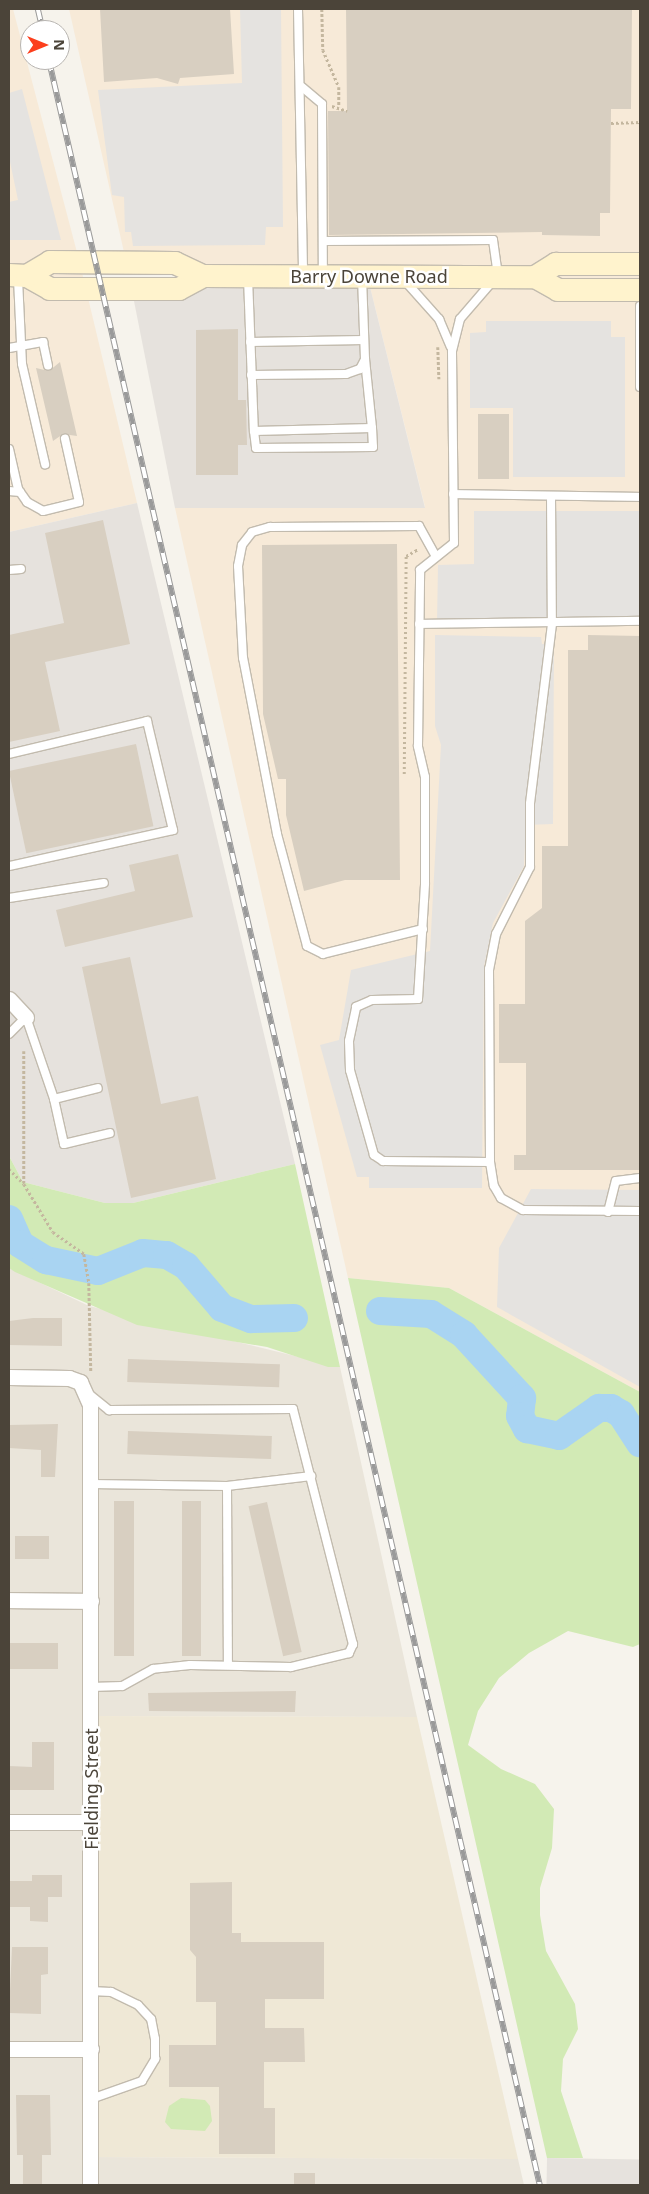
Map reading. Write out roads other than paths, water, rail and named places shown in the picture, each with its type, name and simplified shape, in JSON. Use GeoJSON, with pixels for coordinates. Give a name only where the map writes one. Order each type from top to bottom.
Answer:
{"type":"FeatureCollection","features":[{"type":"Feature","properties":{"kind":"main road","name":"Barry Downe Road"},"geometry":{"type":"LineString","coordinates":[[18,275],[50,262],[175,263],[203,276],[535,277],[558,290],[640,290]]}},
{"type":"Feature","properties":{"kind":"main road"},"geometry":{"type":"LineString","coordinates":[[535,277],[556,264],[640,264]]}},
{"type":"Feature","properties":{"kind":"street"},"geometry":{"type":"LineString","coordinates":[[9,999],[26,1017]]}},
{"type":"Feature","properties":{"kind":"street"},"geometry":{"type":"LineString","coordinates":[[9,1377],[68,1378],[80,1382],[88,1393]]}},
{"type":"Feature","properties":{"kind":"street","name":"Fielding Street"},"geometry":{"type":"LineString","coordinates":[[88,1393],[91,1484],[90,2185]]}},
{"type":"Feature","properties":{"kind":"street"},"geometry":{"type":"LineString","coordinates":[[9,1600],[91,1601]]}},
{"type":"Feature","properties":{"kind":"street"},"geometry":{"type":"LineString","coordinates":[[9,1822],[91,1822]]}},
{"type":"Feature","properties":{"kind":"street"},"geometry":{"type":"LineString","coordinates":[[9,2049],[91,2049]]}},
{"type":"Feature","properties":{"kind":"lane"},"geometry":{"type":"LineString","coordinates":[[298,9],[313,276]]}},
{"type":"Feature","properties":{"kind":"lane"},"geometry":{"type":"LineString","coordinates":[[302,88],[322,104],[323,241],[313,276]]}},
{"type":"Feature","properties":{"kind":"lane"},"geometry":{"type":"LineString","coordinates":[[323,241],[493,240],[498,277],[460,319],[452,351],[454,543],[420,570],[418,746],[426,788],[423,929],[418,999],[372,1000],[356,1006],[351,1015],[350,1070],[374,1155],[383,1161],[490,1162]]}},
{"type":"Feature","properties":{"kind":"lane"},"geometry":{"type":"LineString","coordinates":[[18,275],[22,346],[45,464]]}},
{"type":"Feature","properties":{"kind":"lane"},"geometry":{"type":"LineString","coordinates":[[248,276],[251,375],[256,448],[374,446],[364,340],[362,276]]}},
{"type":"Feature","properties":{"kind":"lane"},"geometry":{"type":"LineString","coordinates":[[401,276],[439,319],[452,351]]}},
{"type":"Feature","properties":{"kind":"lane"},"geometry":{"type":"LineString","coordinates":[[640,306],[640,387]]}},
{"type":"Feature","properties":{"kind":"lane"},"geometry":{"type":"LineString","coordinates":[[250,342],[364,340]]}},
{"type":"Feature","properties":{"kind":"lane"},"geometry":{"type":"LineString","coordinates":[[9,348],[43,342],[48,365]]}},
{"type":"Feature","properties":{"kind":"lane"},"geometry":{"type":"LineString","coordinates":[[251,375],[346,374],[360,369],[366,358]]}},
{"type":"Feature","properties":{"kind":"lane"},"geometry":{"type":"LineString","coordinates":[[254,430],[372,428]]}},
{"type":"Feature","properties":{"kind":"lane"},"geometry":{"type":"LineString","coordinates":[[9,491],[20,492],[43,511],[80,502],[65,439]]}},
{"type":"Feature","properties":{"kind":"lane"},"geometry":{"type":"LineString","coordinates":[[9,449],[20,492]]}},
{"type":"Feature","properties":{"kind":"lane"},"geometry":{"type":"LineString","coordinates":[[453,494],[640,497]]}},
{"type":"Feature","properties":{"kind":"lane"},"geometry":{"type":"LineString","coordinates":[[551,496],[552,624],[530,804],[530,867],[496,934],[489,969],[490,1162],[494,1186],[502,1198],[523,1210],[640,1211]]}},
{"type":"Feature","properties":{"kind":"lane"},"geometry":{"type":"LineString","coordinates":[[423,929],[323,954],[307,946],[277,834],[243,658],[238,566],[242,545],[252,532],[270,527],[419,526],[436,557]]}},
{"type":"Feature","properties":{"kind":"lane"},"geometry":{"type":"LineString","coordinates":[[9,570],[21,569]]}},
{"type":"Feature","properties":{"kind":"lane"},"geometry":{"type":"LineString","coordinates":[[419,624],[552,624],[575,619],[640,621]]}},
{"type":"Feature","properties":{"kind":"lane"},"geometry":{"type":"LineString","coordinates":[[9,754],[148,721],[173,830],[9,866]]}},
{"type":"Feature","properties":{"kind":"lane"},"geometry":{"type":"LineString","coordinates":[[9,898],[104,882]]}},
{"type":"Feature","properties":{"kind":"lane"},"geometry":{"type":"LineString","coordinates":[[9,1034],[26,1017],[54,1099],[64,1144],[110,1133]]}},
{"type":"Feature","properties":{"kind":"lane"},"geometry":{"type":"LineString","coordinates":[[54,1099],[98,1088]]}},
{"type":"Feature","properties":{"kind":"lane"},"geometry":{"type":"LineString","coordinates":[[608,1212],[616,1181],[640,1178]]}},
{"type":"Feature","properties":{"kind":"lane"},"geometry":{"type":"LineString","coordinates":[[88,1393],[109,1410],[292,1409],[311,1476],[353,1644],[349,1653],[292,1666],[228,1664],[153,1669],[122,1686],[91,1687]]}},
{"type":"Feature","properties":{"kind":"lane"},"geometry":{"type":"LineString","coordinates":[[91,1484],[227,1486],[311,1476]]}},
{"type":"Feature","properties":{"kind":"lane"},"geometry":{"type":"LineString","coordinates":[[227,1486],[228,1664]]}},
{"type":"Feature","properties":{"kind":"lane"},"geometry":{"type":"LineString","coordinates":[[91,1991],[111,1992],[138,2005],[151,2019],[156,2039],[155,2059],[142,2081],[91,2099]]}},
{"type":"Feature","properties":{"kind":"waterway"},"geometry":{"type":"LineString","coordinates":[[9,1219],[20,1244],[46,1260],[98,1271],[143,1253],[167,1255],[186,1266],[222,1308],[251,1319],[294,1318]]}},
{"type":"Feature","properties":{"kind":"waterway"},"geometry":{"type":"LineString","coordinates":[[380,1311],[431,1314],[464,1335],[522,1398],[520,1416],[527,1429],[559,1436],[599,1408],[611,1408],[621,1414],[640,1443]]}},
{"type":"Feature","properties":{"kind":"railway"},"geometry":{"type":"LineString","coordinates":[[38,9],[41,20]]}},
{"type":"Feature","properties":{"kind":"railway"},"geometry":{"type":"LineString","coordinates":[[51,70],[540,2185]]}}]}
